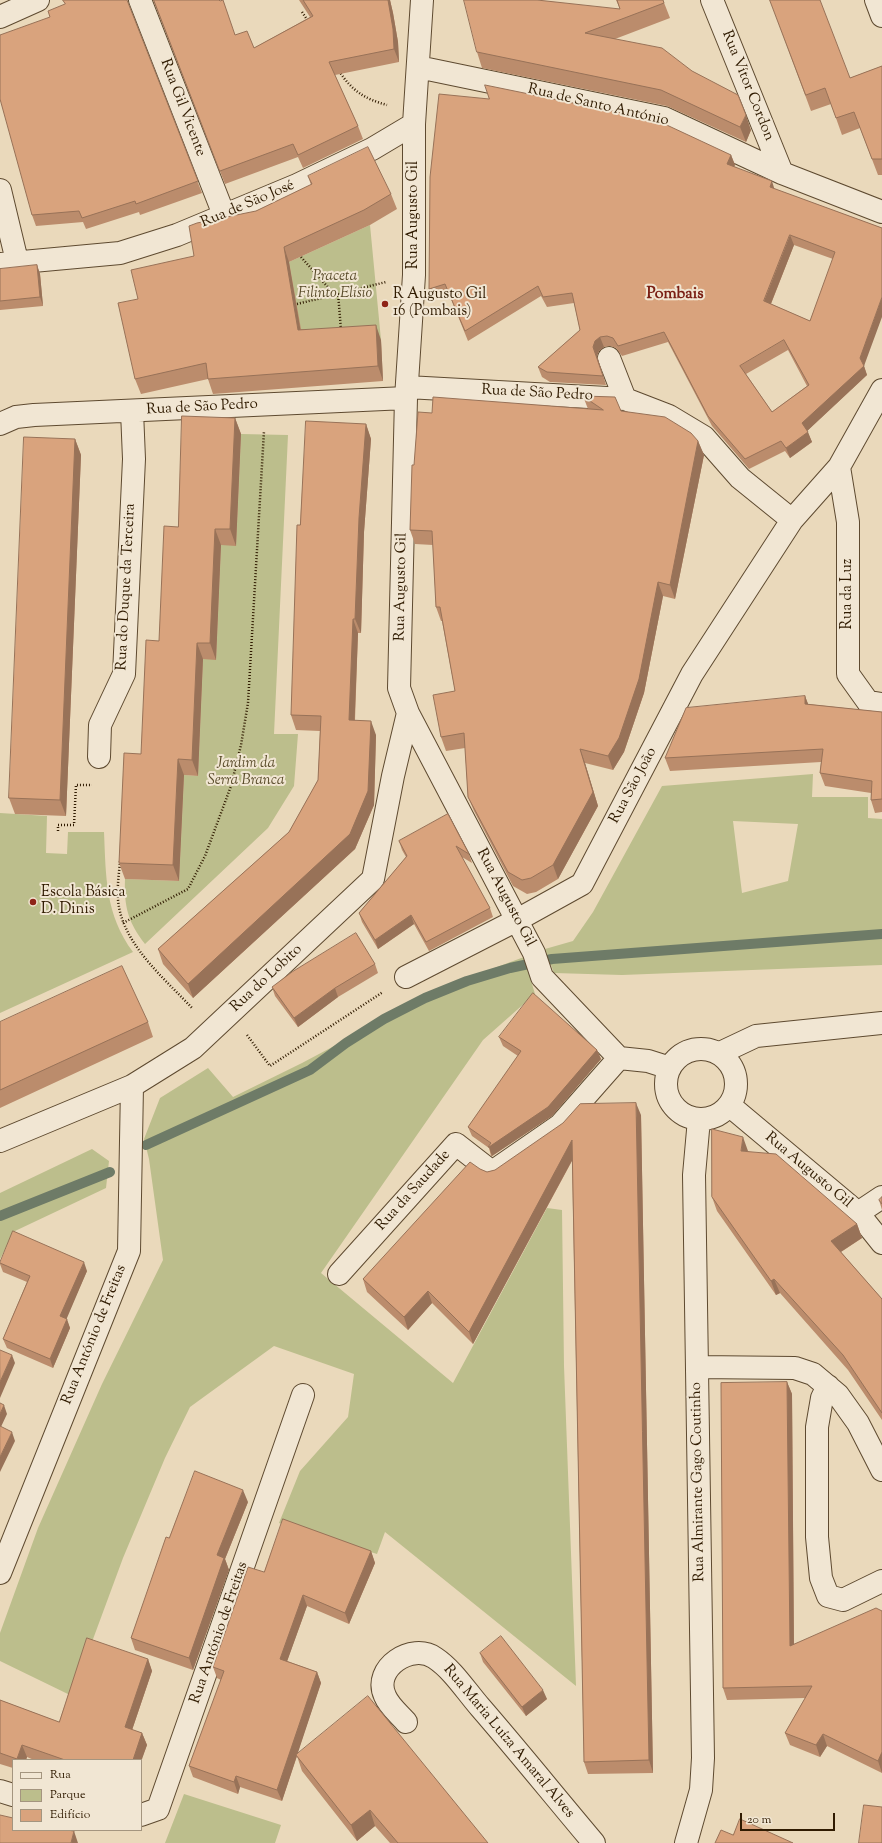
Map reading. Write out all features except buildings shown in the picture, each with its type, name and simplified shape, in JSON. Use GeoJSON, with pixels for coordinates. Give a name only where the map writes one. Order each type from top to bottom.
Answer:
{"type":"FeatureCollection","features":[{"type":"Feature","properties":{"kind":"street"},"geometry":{"type":"LineString","coordinates":[[0,17],[38,0]]}},
{"type":"Feature","properties":{"kind":"street","name":"Rua Gil Vicente"},"geometry":{"type":"LineString","coordinates":[[140,0],[224,215]]}},
{"type":"Feature","properties":{"kind":"street","name":"Rua Augusto Gil"},"geometry":{"type":"LineString","coordinates":[[422,0],[415,117],[414,275],[407,392],[400,688],[408,713],[534,953],[542,977],[619,1058]]}},
{"type":"Feature","properties":{"kind":"street","name":"Rua Vítor Cordon"},"geometry":{"type":"LineString","coordinates":[[712,0],[782,173]]}},
{"type":"Feature","properties":{"kind":"street"},"geometry":{"type":"LineString","coordinates":[[876,0],[882,16]]}},
{"type":"Feature","properties":{"kind":"street","name":"Rua de Santo António"},"geometry":{"type":"LineString","coordinates":[[418,68],[664,118],[782,173],[882,212]]}},
{"type":"Feature","properties":{"kind":"street","name":"Rua de São José"},"geometry":{"type":"LineString","coordinates":[[9,263],[120,252],[177,235],[297,185],[372,149],[415,117]]}},
{"type":"Feature","properties":{"kind":"street"},"geometry":{"type":"LineString","coordinates":[[0,190],[9,263]]}},
{"type":"Feature","properties":{"kind":"street"},"geometry":{"type":"LineString","coordinates":[[609,358],[625,399]]}},
{"type":"Feature","properties":{"kind":"street","name":"Rua São João"},"geometry":{"type":"LineString","coordinates":[[406,977],[517,920],[582,884],[692,674],[792,520],[839,467],[882,390]]}},
{"type":"Feature","properties":{"kind":"street","name":"Rua de São Pedro"},"geometry":{"type":"LineString","coordinates":[[0,424],[16,417],[266,405],[407,392],[625,399],[669,416],[704,437],[740,478],[792,520]]}},
{"type":"Feature","properties":{"kind":"street","name":"Rua do Duque da Terceira"},"geometry":{"type":"LineString","coordinates":[[99,757],[100,725],[124,674],[134,459],[132,411]]}},
{"type":"Feature","properties":{"kind":"street","name":"Rua da Luz"},"geometry":{"type":"LineString","coordinates":[[839,467],[848,522],[848,674],[868,702],[882,704]]}},
{"type":"Feature","properties":{"kind":"street","name":"Rua do Lobito"},"geometry":{"type":"LineString","coordinates":[[0,1141],[132,1086],[194,1048],[373,879],[393,776],[408,713]]}},
{"type":"Feature","properties":{"kind":"street"},"geometry":{"type":"LineString","coordinates":[[720,1053],[756,1036],[882,1022]]}},
{"type":"Feature","properties":{"kind":"street"},"geometry":{"type":"LineString","coordinates":[[697,1049],[708,1049],[720,1053],[728,1061],[734,1071],[736,1083],[735,1094],[729,1105],[716,1115],[699,1118],[688,1116],[678,1110],[671,1101],[667,1091],[667,1079],[670,1068],[677,1059],[686,1052],[697,1049]]}},
{"type":"Feature","properties":{"kind":"street"},"geometry":{"type":"LineString","coordinates":[[619,1058],[648,1061],[670,1068]]}},
{"type":"Feature","properties":{"kind":"street","name":"Rua da Saudade"},"geometry":{"type":"LineString","coordinates":[[340,1274],[456,1144],[492,1172],[560,1125],[619,1058]]}},
{"type":"Feature","properties":{"kind":"street","name":"Rua António de Freitas"},"geometry":{"type":"LineString","coordinates":[[0,1573],[129,1251],[132,1086]]}},
{"type":"Feature","properties":{"kind":"street","name":"Rua Augusto Gil"},"geometry":{"type":"LineString","coordinates":[[729,1105],[858,1213],[882,1243]]}},
{"type":"Feature","properties":{"kind":"street","name":"Rua Almirante Gago Coutinho"},"geometry":{"type":"LineString","coordinates":[[686,1843],[700,1790],[703,1758],[694,1175],[699,1118]]}},
{"type":"Feature","properties":{"kind":"street"},"geometry":{"type":"LineString","coordinates":[[858,1213],[882,1197]]}},
{"type":"Feature","properties":{"kind":"street"},"geometry":{"type":"LineString","coordinates":[[697,1367],[795,1368],[813,1374],[838,1395],[858,1423],[882,1470]]}},
{"type":"Feature","properties":{"kind":"street"},"geometry":{"type":"LineString","coordinates":[[828,1386],[822,1398],[817,1427],[817,1537],[821,1578],[828,1596],[843,1600],[882,1582]]}},
{"type":"Feature","properties":{"kind":"street","name":"Rua António de Freitas"},"geometry":{"type":"LineString","coordinates":[[142,1815],[158,1809],[303,1395]]}},
{"type":"Feature","properties":{"kind":"street","name":"Rua Maria Luíza Amaral Alves"},"geometry":{"type":"LineString","coordinates":[[406,1722],[384,1695],[383,1682],[387,1670],[400,1657],[417,1652],[434,1657],[446,1667],[594,1843]]}},
{"type":"Feature","properties":{"kind":"street"},"geometry":{"type":"LineString","coordinates":[[0,1791],[12,1795]]}},
{"type":"Feature","properties":{"kind":"path"},"geometry":{"type":"LineString","coordinates":[[302,12],[310,25]]}},
{"type":"Feature","properties":{"kind":"path"},"geometry":{"type":"LineString","coordinates":[[335,65],[348,85],[362,96],[400,109],[415,117]]}},
{"type":"Feature","properties":{"kind":"path"},"geometry":{"type":"LineString","coordinates":[[301,257],[334,294]]}},
{"type":"Feature","properties":{"kind":"path"},"geometry":{"type":"LineString","coordinates":[[297,304],[414,275]]}},
{"type":"Feature","properties":{"kind":"path"},"geometry":{"type":"LineString","coordinates":[[338,293],[341,335]]}},
{"type":"Feature","properties":{"kind":"path"},"geometry":{"type":"LineString","coordinates":[[123,923],[188,889],[204,856],[231,786],[241,745],[248,703],[266,405]]}},
{"type":"Feature","properties":{"kind":"path"},"geometry":{"type":"LineString","coordinates":[[58,831],[58,825],[74,825],[76,785],[98,786],[99,757]]}},
{"type":"Feature","properties":{"kind":"path"},"geometry":{"type":"LineString","coordinates":[[120,856],[118,905],[123,923],[137,948],[212,1030]]}},
{"type":"Feature","properties":{"kind":"path"},"geometry":{"type":"LineString","coordinates":[[231,1012],[270,1066],[406,977]]}},
{"type":"Feature","properties":{"kind":"green space","name":"Praceta Filinto Elísio"},"geometry":{"type":"Polygon","coordinates":[[[370,225],[381,340],[303,345],[289,262],[370,225]]]}},
{"type":"Feature","properties":{"kind":"green space","name":"Jardim da Serra Branca"},"geometry":{"type":"Polygon","coordinates":[[[241,434],[288,435],[274,734],[298,734],[294,786],[268,828],[145,944],[139,936],[128,914],[125,898],[125,879],[179,881],[184,775],[198,776],[203,659],[216,659],[221,545],[236,545],[241,434]]]}},
{"type":"Feature","properties":{"kind":"green space"},"geometry":{"type":"Polygon","coordinates":[[[813,774],[812,797],[868,797],[868,818],[882,819],[882,965],[622,975],[554,973],[545,949],[573,941],[593,912],[662,786],[813,774]],[[733,821],[742,893],[788,881],[798,824],[733,821]]]}},
{"type":"Feature","properties":{"kind":"green space","name":"Escola Básica D. Dinis"},"geometry":{"type":"Polygon","coordinates":[[[0,813],[47,816],[46,853],[67,854],[68,832],[104,832],[105,864],[112,909],[117,924],[133,952],[0,1013],[0,813]]]}},
{"type":"Feature","properties":{"kind":"green space"},"geometry":{"type":"Polygon","coordinates":[[[524,957],[535,994],[483,1040],[321,1273],[453,1383],[547,1208],[562,1210],[564,1366],[576,1686],[385,1532],[377,1554],[279,1523],[300,1471],[348,1417],[354,1374],[274,1346],[190,1407],[165,1458],[123,1558],[72,1696],[0,1661],[0,1633],[38,1528],[102,1384],[163,1260],[149,1159],[144,1139],[160,1098],[208,1068],[233,1097],[302,1063],[451,984],[524,957]]]}},
{"type":"Feature","properties":{"kind":"green space"},"geometry":{"type":"Polygon","coordinates":[[[92,1149],[109,1161],[106,1188],[15,1231],[0,1259],[0,1193],[92,1149]]]}},
{"type":"Feature","properties":{"kind":"green space"},"geometry":{"type":"Polygon","coordinates":[[[184,1794],[281,1825],[275,1843],[165,1843],[184,1794]]]}},
{"type":"Feature","properties":{"kind":"waterway"},"geometry":{"type":"LineString","coordinates":[[146,1145],[310,1070],[346,1043],[384,1019],[425,998],[467,981],[510,968],[552,959],[882,934]]}},
{"type":"Feature","properties":{"kind":"waterway"},"geometry":{"type":"LineString","coordinates":[[0,1216],[110,1172]]}},
{"type":"Feature","properties":{"kind":"place","name":"R Augusto Gil 16 (Pombais)"},"geometry":{"type":"Point","coordinates":[385,304]}},
{"type":"Feature","properties":{"kind":"place","name":"Escola Básica D. Dinis"},"geometry":{"type":"Point","coordinates":[33,902]}},
{"type":"Feature","properties":{"kind":"district","name":"Pombais"},"geometry":{"type":"Point","coordinates":[675,295]}}]}
